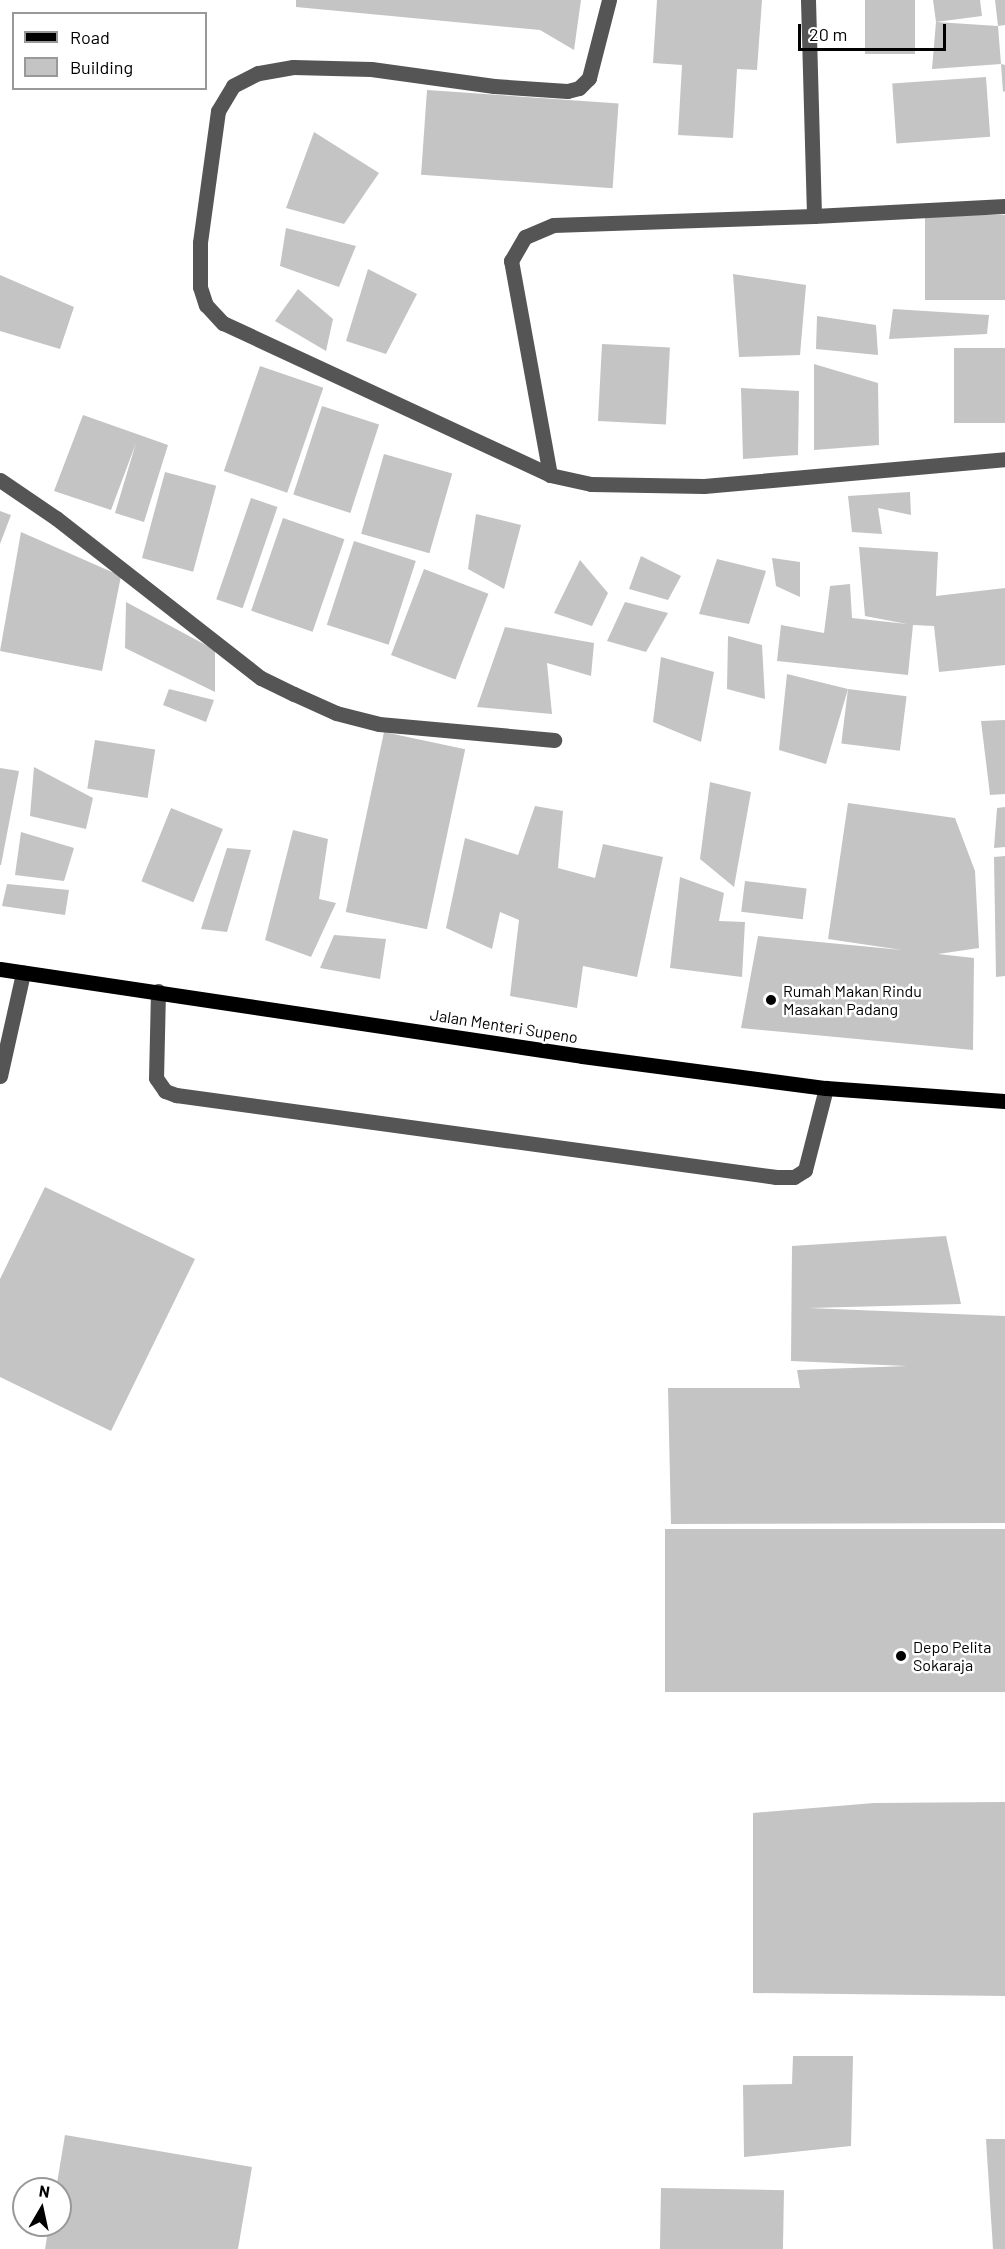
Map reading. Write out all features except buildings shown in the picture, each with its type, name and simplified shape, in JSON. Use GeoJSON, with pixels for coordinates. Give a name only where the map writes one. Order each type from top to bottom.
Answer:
{"type":"FeatureCollection","features":[{"type":"Feature","properties":{"kind":"main road","name":"Jalan Menteri Supeno"},"geometry":{"type":"LineString","coordinates":[[0,969],[582,1056],[826,1088],[1005,1101]]}},
{"type":"Feature","properties":{"kind":"street"},"geometry":{"type":"LineString","coordinates":[[609,0],[589,78],[579,88],[567,91],[494,86],[371,69],[293,67],[258,73],[233,86],[218,111],[200,243],[200,287],[206,305],[223,323],[550,475],[591,484],[704,486],[1005,459]]}},
{"type":"Feature","properties":{"kind":"street"},"geometry":{"type":"LineString","coordinates":[[808,0],[814,216]]}},
{"type":"Feature","properties":{"kind":"street"},"geometry":{"type":"LineString","coordinates":[[550,475],[511,261],[525,237],[553,225],[814,216],[1005,206]]}},
{"type":"Feature","properties":{"kind":"street"},"geometry":{"type":"LineString","coordinates":[[0,480],[56,518],[261,678],[294,694],[336,712],[379,724],[554,740]]}},
{"type":"Feature","properties":{"kind":"street"},"geometry":{"type":"LineString","coordinates":[[0,1076],[23,973]]}},
{"type":"Feature","properties":{"kind":"street"},"geometry":{"type":"LineString","coordinates":[[158,991],[156,1078],[165,1092],[176,1095],[776,1178],[794,1177],[805,1170],[826,1088]]}},
{"type":"Feature","properties":{"kind":"place","name":"Rumah Makan Rindu Masakan Padang"},"geometry":{"type":"Point","coordinates":[771,1000]}},
{"type":"Feature","properties":{"kind":"place","name":"Depo Pelita Sokaraja"},"geometry":{"type":"Point","coordinates":[901,1656]}}]}
